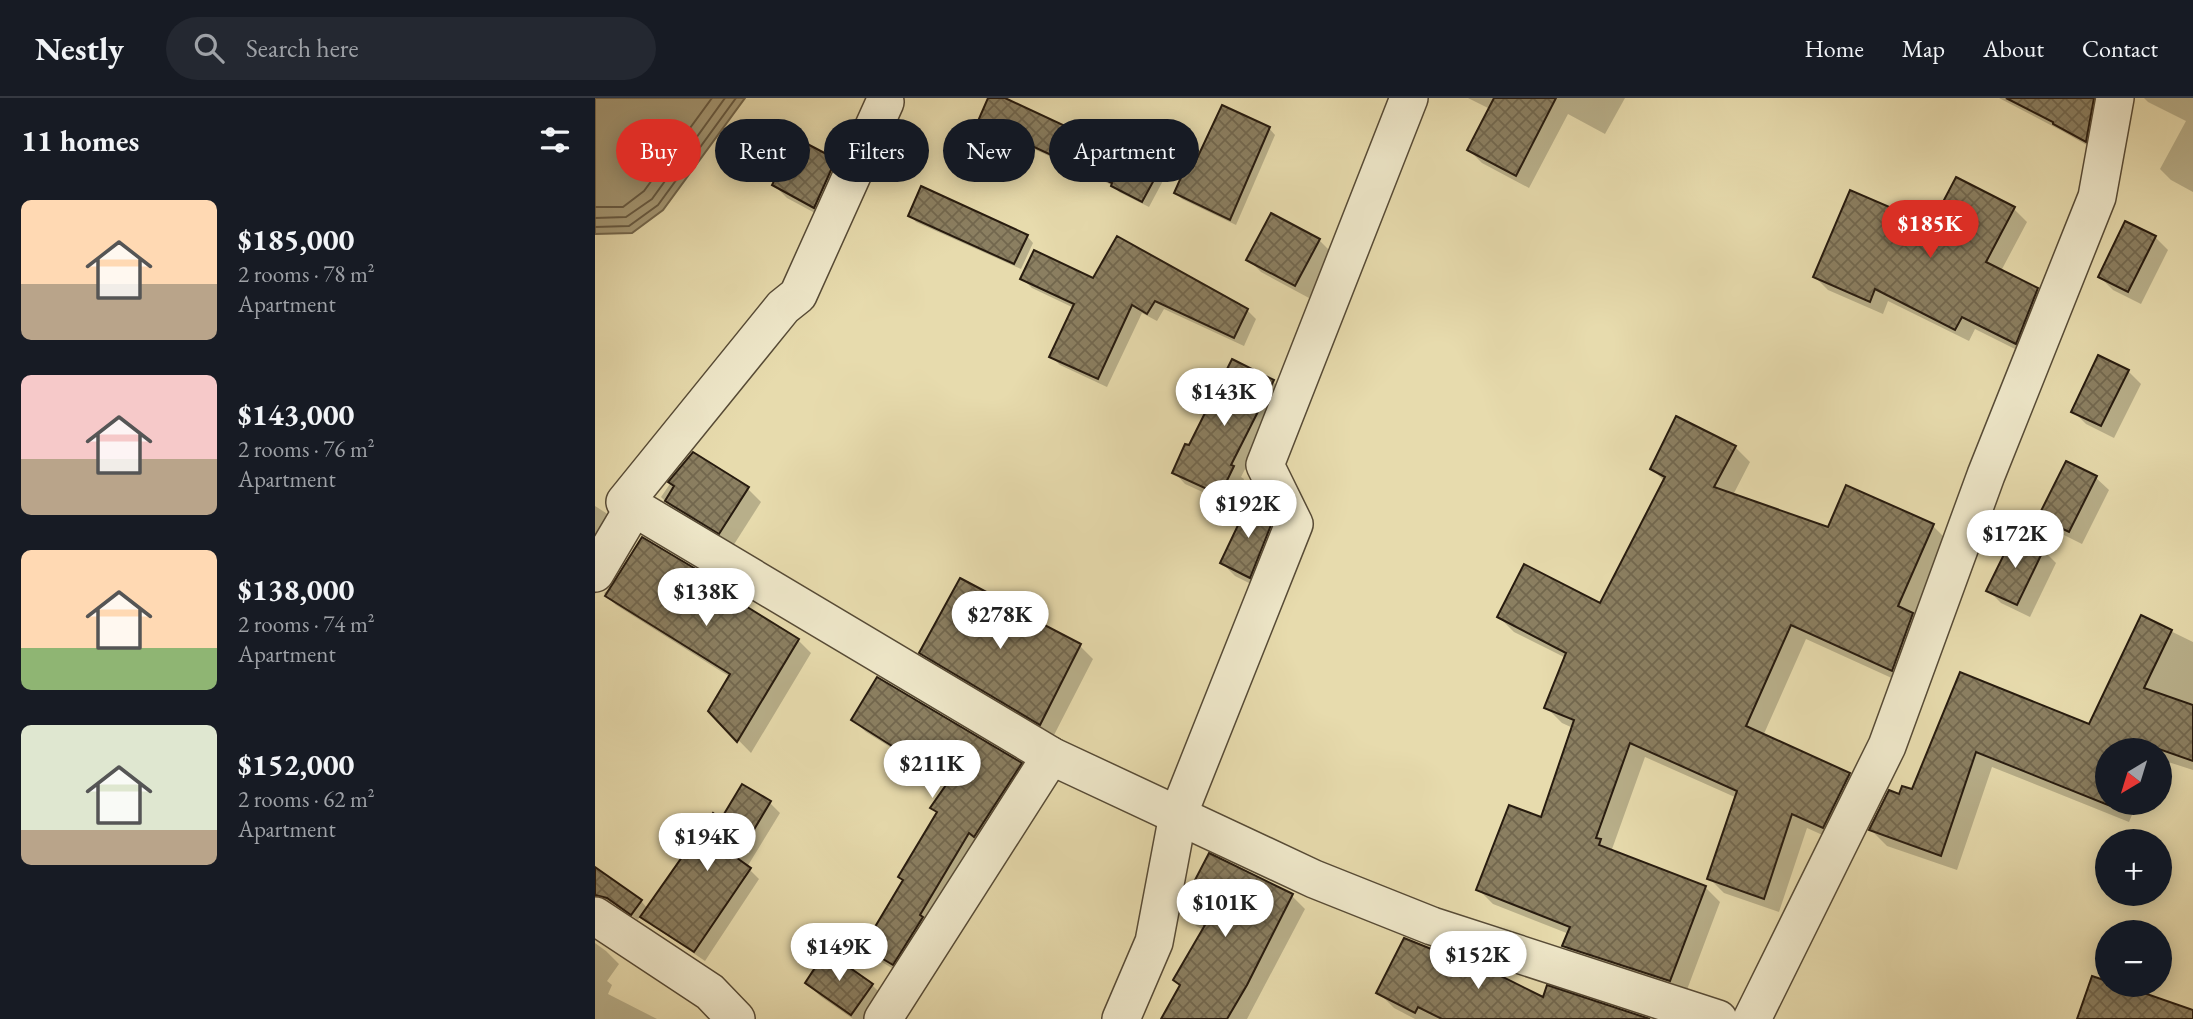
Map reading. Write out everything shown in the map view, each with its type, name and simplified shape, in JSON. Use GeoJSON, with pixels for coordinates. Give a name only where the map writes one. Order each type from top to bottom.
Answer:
{"type":"FeatureCollection","features":[{"type":"Feature","properties":{"kind":"street"},"geometry":{"type":"LineString","coordinates":[[1121,1019],[1154,942],[1178,815],[1294,524],[1265,465],[1409,98]]}},
{"type":"Feature","properties":{"kind":"street"},"geometry":{"type":"LineString","coordinates":[[1752,1019],[1887,746],[1986,475],[2098,197],[2115,98]]}},
{"type":"Feature","properties":{"kind":"street"},"geometry":{"type":"LineString","coordinates":[[884,102],[798,295],[783,307],[625,502],[1051,756],[1314,879],[1432,926],[1718,1019]]}},
{"type":"Feature","properties":{"kind":"street"},"geometry":{"type":"LineString","coordinates":[[595,573],[634,507]]}},
{"type":"Feature","properties":{"kind":"street"},"geometry":{"type":"LineString","coordinates":[[883,1019],[1051,756]]}},
{"type":"Feature","properties":{"kind":"street"},"geometry":{"type":"LineString","coordinates":[[595,916],[710,992],[737,1019]]}},
{"type":"Feature","properties":{"kind":"water"},"geometry":{"type":"Polygon","coordinates":[[[595,98],[745,98],[730,119],[715,119],[715,139],[701,158],[701,119],[616,119],[616,182],[684,182],[663,210],[632,233],[595,234],[595,98]]]}},
{"type":"Feature","properties":{"kind":"building"},"geometry":{"type":"Polygon","coordinates":[[[988,98],[1005,98],[1050,119],[1049,154],[1035,147],[1035,119],[979,119],[988,98]]]}},
{"type":"Feature","properties":{"kind":"building"},"geometry":{"type":"Polygon","coordinates":[[[1494,98],[1556,98],[1516,176],[1467,150],[1494,98]]]}},
{"type":"Feature","properties":{"kind":"building"},"geometry":{"type":"Polygon","coordinates":[[[2006,98],[2094,98],[2086,142],[2053,122],[2006,98]]]}},
{"type":"Feature","properties":{"kind":"building"},"geometry":{"type":"Polygon","coordinates":[[[1222,105],[1270,127],[1230,220],[1174,193],[1179,182],[1199,182],[1199,154],[1222,105]]]}},
{"type":"Feature","properties":{"kind":"building"},"geometry":{"type":"Polygon","coordinates":[[[810,145],[824,153],[826,182],[814,208],[772,185],[774,182],[810,182],[810,145]]]}},
{"type":"Feature","properties":{"kind":"building"},"geometry":{"type":"Polygon","coordinates":[[[1956,177],[2015,207],[1986,262],[2038,288],[2016,344],[1962,317],[1955,330],[1875,289],[1870,302],[1813,277],[1850,190],[1931,225],[1956,177]]]}},
{"type":"Feature","properties":{"kind":"building"},"geometry":{"type":"Polygon","coordinates":[[[1110,182],[1153,182],[1142,202],[1111,186],[1110,182]]]}},
{"type":"Feature","properties":{"kind":"building"},"geometry":{"type":"Polygon","coordinates":[[[921,186],[1028,235],[1014,264],[908,216],[921,186]]]}},
{"type":"Feature","properties":{"kind":"building"},"geometry":{"type":"Polygon","coordinates":[[[1271,213],[1320,239],[1295,286],[1246,260],[1271,213]]]}},
{"type":"Feature","properties":{"kind":"building"},"geometry":{"type":"Polygon","coordinates":[[[2125,221],[2156,236],[2128,292],[2098,277],[2125,221]]]}},
{"type":"Feature","properties":{"kind":"building"},"geometry":{"type":"Polygon","coordinates":[[[1117,236],[1248,309],[1234,338],[1155,301],[1147,314],[1132,305],[1098,379],[1049,357],[1074,304],[1020,279],[1034,250],[1093,278],[1117,236]]]}},
{"type":"Feature","properties":{"kind":"building"},"geometry":{"type":"Polygon","coordinates":[[[2098,355],[2129,370],[2101,426],[2071,412],[2098,355]]]}},
{"type":"Feature","properties":{"kind":"building"},"geometry":{"type":"Polygon","coordinates":[[[1232,359],[1274,380],[1231,465],[1234,466],[1220,495],[1172,473],[1232,359]]]}},
{"type":"Feature","properties":{"kind":"building"},"geometry":{"type":"Polygon","coordinates":[[[1676,416],[1736,446],[1714,487],[1828,527],[1846,485],[1934,524],[1898,606],[1913,613],[1892,671],[1791,625],[1746,726],[1850,773],[1823,828],[1792,814],[1764,899],[1707,879],[1737,791],[1630,743],[1596,838],[1601,839],[1599,845],[1706,886],[1670,981],[1562,946],[1570,927],[1476,890],[1509,805],[1541,817],[1574,720],[1544,708],[1566,653],[1497,617],[1524,564],[1600,603],[1665,477],[1650,469],[1676,416]]]}},
{"type":"Feature","properties":{"kind":"building"},"geometry":{"type":"Polygon","coordinates":[[[693,452],[749,487],[719,534],[665,501],[674,486],[668,482],[693,452]]]}},
{"type":"Feature","properties":{"kind":"building"},"geometry":{"type":"Polygon","coordinates":[[[2066,461],[2097,476],[2069,532],[2038,517],[2066,461]]]}},
{"type":"Feature","properties":{"kind":"building"},"geometry":{"type":"Polygon","coordinates":[[[1250,500],[1262,506],[1271,525],[1250,578],[1220,563],[1250,500]]]}},
{"type":"Feature","properties":{"kind":"building"},"geometry":{"type":"Polygon","coordinates":[[[2014,534],[2044,549],[2017,605],[1986,591],[2014,534]]]}},
{"type":"Feature","properties":{"kind":"building"},"geometry":{"type":"Polygon","coordinates":[[[642,537],[726,587],[723,592],[799,639],[737,742],[708,711],[730,674],[605,596],[642,537]]]}},
{"type":"Feature","properties":{"kind":"building"},"geometry":{"type":"Polygon","coordinates":[[[960,578],[1081,644],[1040,725],[919,653],[960,578]]]}},
{"type":"Feature","properties":{"kind":"building"},"geometry":{"type":"Polygon","coordinates":[[[2141,615],[2172,630],[2144,688],[2193,705],[2193,761],[2172,754],[2172,738],[2095,738],[2095,800],[1976,752],[1941,856],[1869,830],[1889,790],[1899,794],[1902,786],[1912,789],[1960,672],[2089,724],[2141,615]]]}},
{"type":"Feature","properties":{"kind":"building"},"geometry":{"type":"Polygon","coordinates":[[[877,677],[1022,763],[974,837],[969,833],[893,965],[863,947],[903,880],[898,877],[937,812],[930,808],[948,782],[851,720],[877,677]]]}},
{"type":"Feature","properties":{"kind":"building"},"geometry":{"type":"Polygon","coordinates":[[[742,784],[771,801],[737,858],[751,868],[694,952],[640,917],[713,813],[721,819],[742,784]]]}},
{"type":"Feature","properties":{"kind":"building"},"geometry":{"type":"Polygon","coordinates":[[[1209,853],[1293,894],[1227,1019],[1161,1019],[1180,985],[1173,980],[1205,925],[1181,913],[1182,905],[1209,853]]]}},
{"type":"Feature","properties":{"kind":"building"},"geometry":{"type":"Polygon","coordinates":[[[595,867],[642,900],[631,915],[607,898],[595,895],[595,867]]]}},
{"type":"Feature","properties":{"kind":"building"},"geometry":{"type":"Polygon","coordinates":[[[1404,938],[1451,957],[1452,955],[1473,962],[1543,997],[1547,985],[1650,1019],[1442,1019],[1418,1007],[1415,1013],[1376,993],[1404,938]]]}},
{"type":"Feature","properties":{"kind":"building"},"geometry":{"type":"Polygon","coordinates":[[[826,951],[873,984],[851,1015],[805,983],[826,951]]]}},
{"type":"Feature","properties":{"kind":"building"},"geometry":{"type":"Polygon","coordinates":[[[2092,976],[2095,977],[2095,997],[2156,997],[2193,1010],[2193,1019],[2077,1019],[2092,976]]]}}]}
